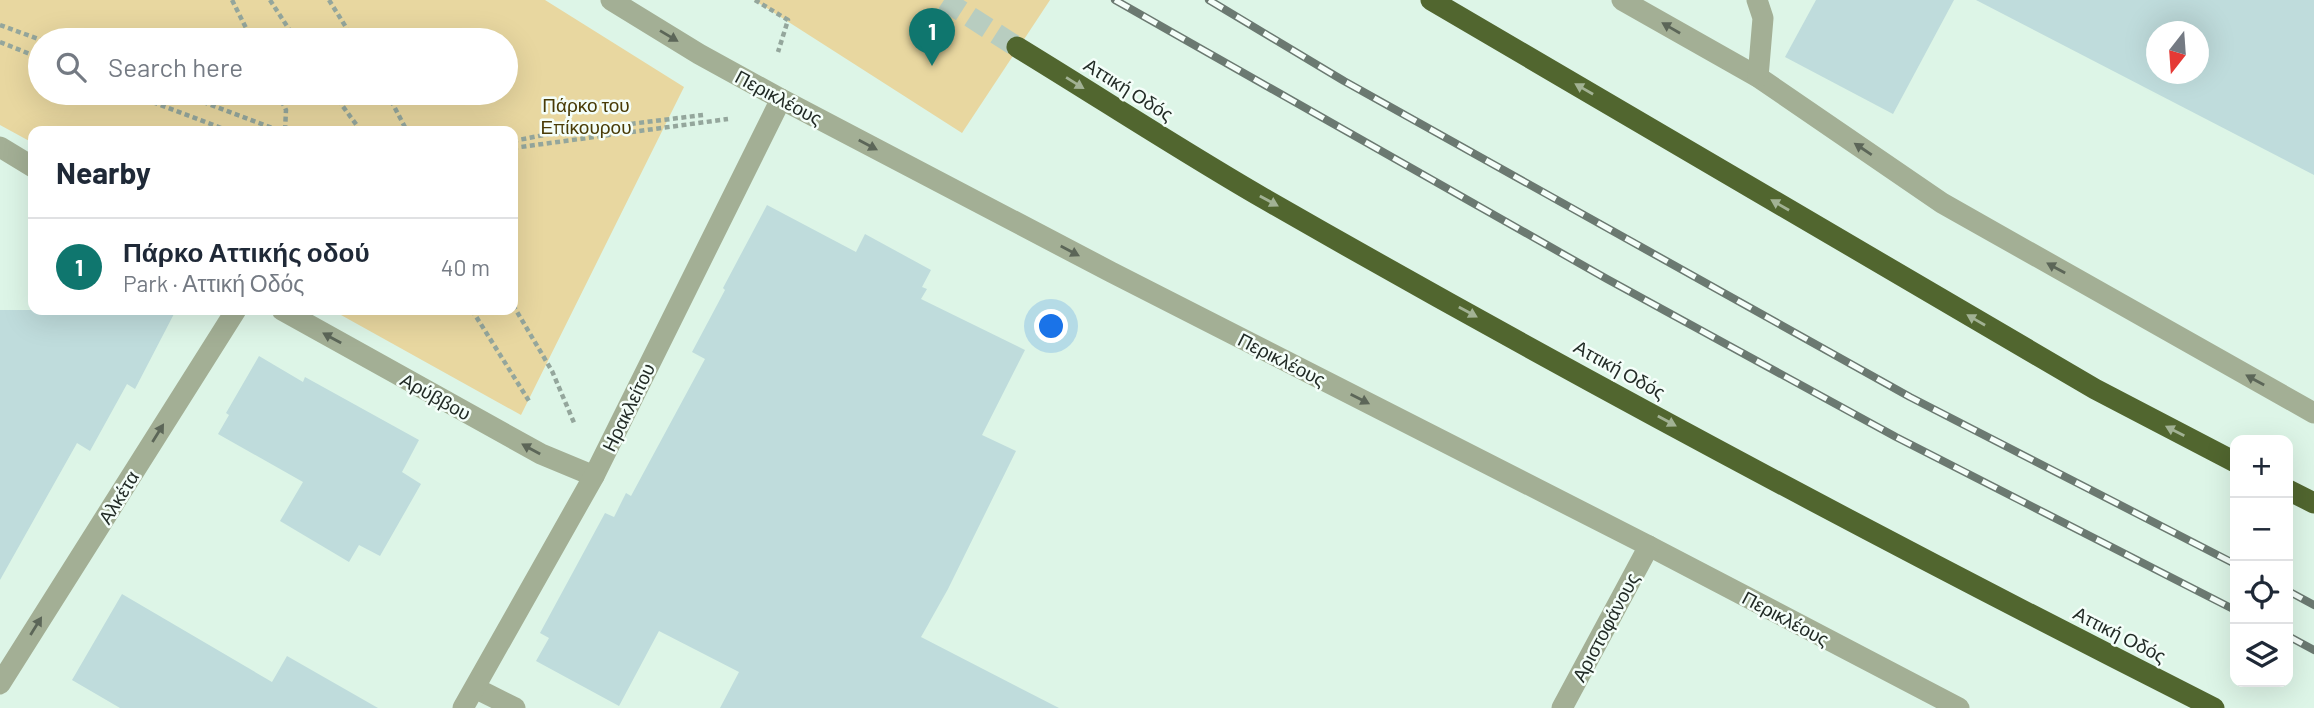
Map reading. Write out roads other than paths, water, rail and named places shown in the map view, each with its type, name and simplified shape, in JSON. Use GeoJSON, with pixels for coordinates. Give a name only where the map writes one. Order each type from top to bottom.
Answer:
{"type":"FeatureCollection","features":[{"type":"Feature","properties":{"kind":"highway"},"geometry":{"type":"LineString","coordinates":[[1431,0],[2095,389],[2230,459]]}},
{"type":"Feature","properties":{"kind":"highway","name":"Αττική Οδός"},"geometry":{"type":"LineString","coordinates":[[1017,47],[1260,196],[1453,304],[1888,541],[2214,708]]}},
{"type":"Feature","properties":{"kind":"highway"},"geometry":{"type":"LineString","coordinates":[[2293,492],[2314,503]]}},
{"type":"Feature","properties":{"kind":"street","name":"Περικλέους"},"geometry":{"type":"LineString","coordinates":[[611,0],[699,54],[781,99],[1111,272],[1649,546],[1959,708]]}},
{"type":"Feature","properties":{"kind":"street"},"geometry":{"type":"LineString","coordinates":[[1622,0],[1758,78],[1942,203],[2314,413]]}},
{"type":"Feature","properties":{"kind":"street"},"geometry":{"type":"LineString","coordinates":[[1757,0],[1763,18],[1758,78]]}},
{"type":"Feature","properties":{"kind":"street","name":"Ηρακλείτου"},"geometry":{"type":"LineString","coordinates":[[463,708],[594,476],[781,99]]}},
{"type":"Feature","properties":{"kind":"street"},"geometry":{"type":"LineString","coordinates":[[0,148],[28,164]]}},
{"type":"Feature","properties":{"kind":"street","name":"Αλκέτα"},"geometry":{"type":"LineString","coordinates":[[0,684],[233,315]]}},
{"type":"Feature","properties":{"kind":"street","name":"Αρύββου"},"geometry":{"type":"LineString","coordinates":[[291,315],[541,454],[594,476]]}},
{"type":"Feature","properties":{"kind":"street","name":"Αριστοφάνους"},"geometry":{"type":"LineString","coordinates":[[1562,708],[1649,546]]}},
{"type":"Feature","properties":{"kind":"street"},"geometry":{"type":"LineString","coordinates":[[475,688],[515,708]]}},
{"type":"Feature","properties":{"kind":"tunnel"},"geometry":{"type":"LineString","coordinates":[[944,0],[1017,47]]}},
{"type":"Feature","properties":{"kind":"railway"},"geometry":{"type":"LineString","coordinates":[[1115,0],[1607,279],[1896,437],[2230,607]]}},
{"type":"Feature","properties":{"kind":"railway"},"geometry":{"type":"LineString","coordinates":[[1209,0],[1344,81],[1910,397],[2230,561]]}},
{"type":"Feature","properties":{"kind":"railway"},"geometry":{"type":"LineString","coordinates":[[2293,594],[2314,605]]}},
{"type":"Feature","properties":{"kind":"railway"},"geometry":{"type":"LineString","coordinates":[[2293,639],[2314,650]]}},
{"type":"Feature","properties":{"kind":"place","name":"Πάρκο Αττικής οδού"},"geometry":{"type":"Point","coordinates":[932,66]}},
{"type":"Feature","properties":{"kind":"park label","name":"Πάρκο του Επίκουρου"},"geometry":{"type":"Point","coordinates":[586,115]}}]}
